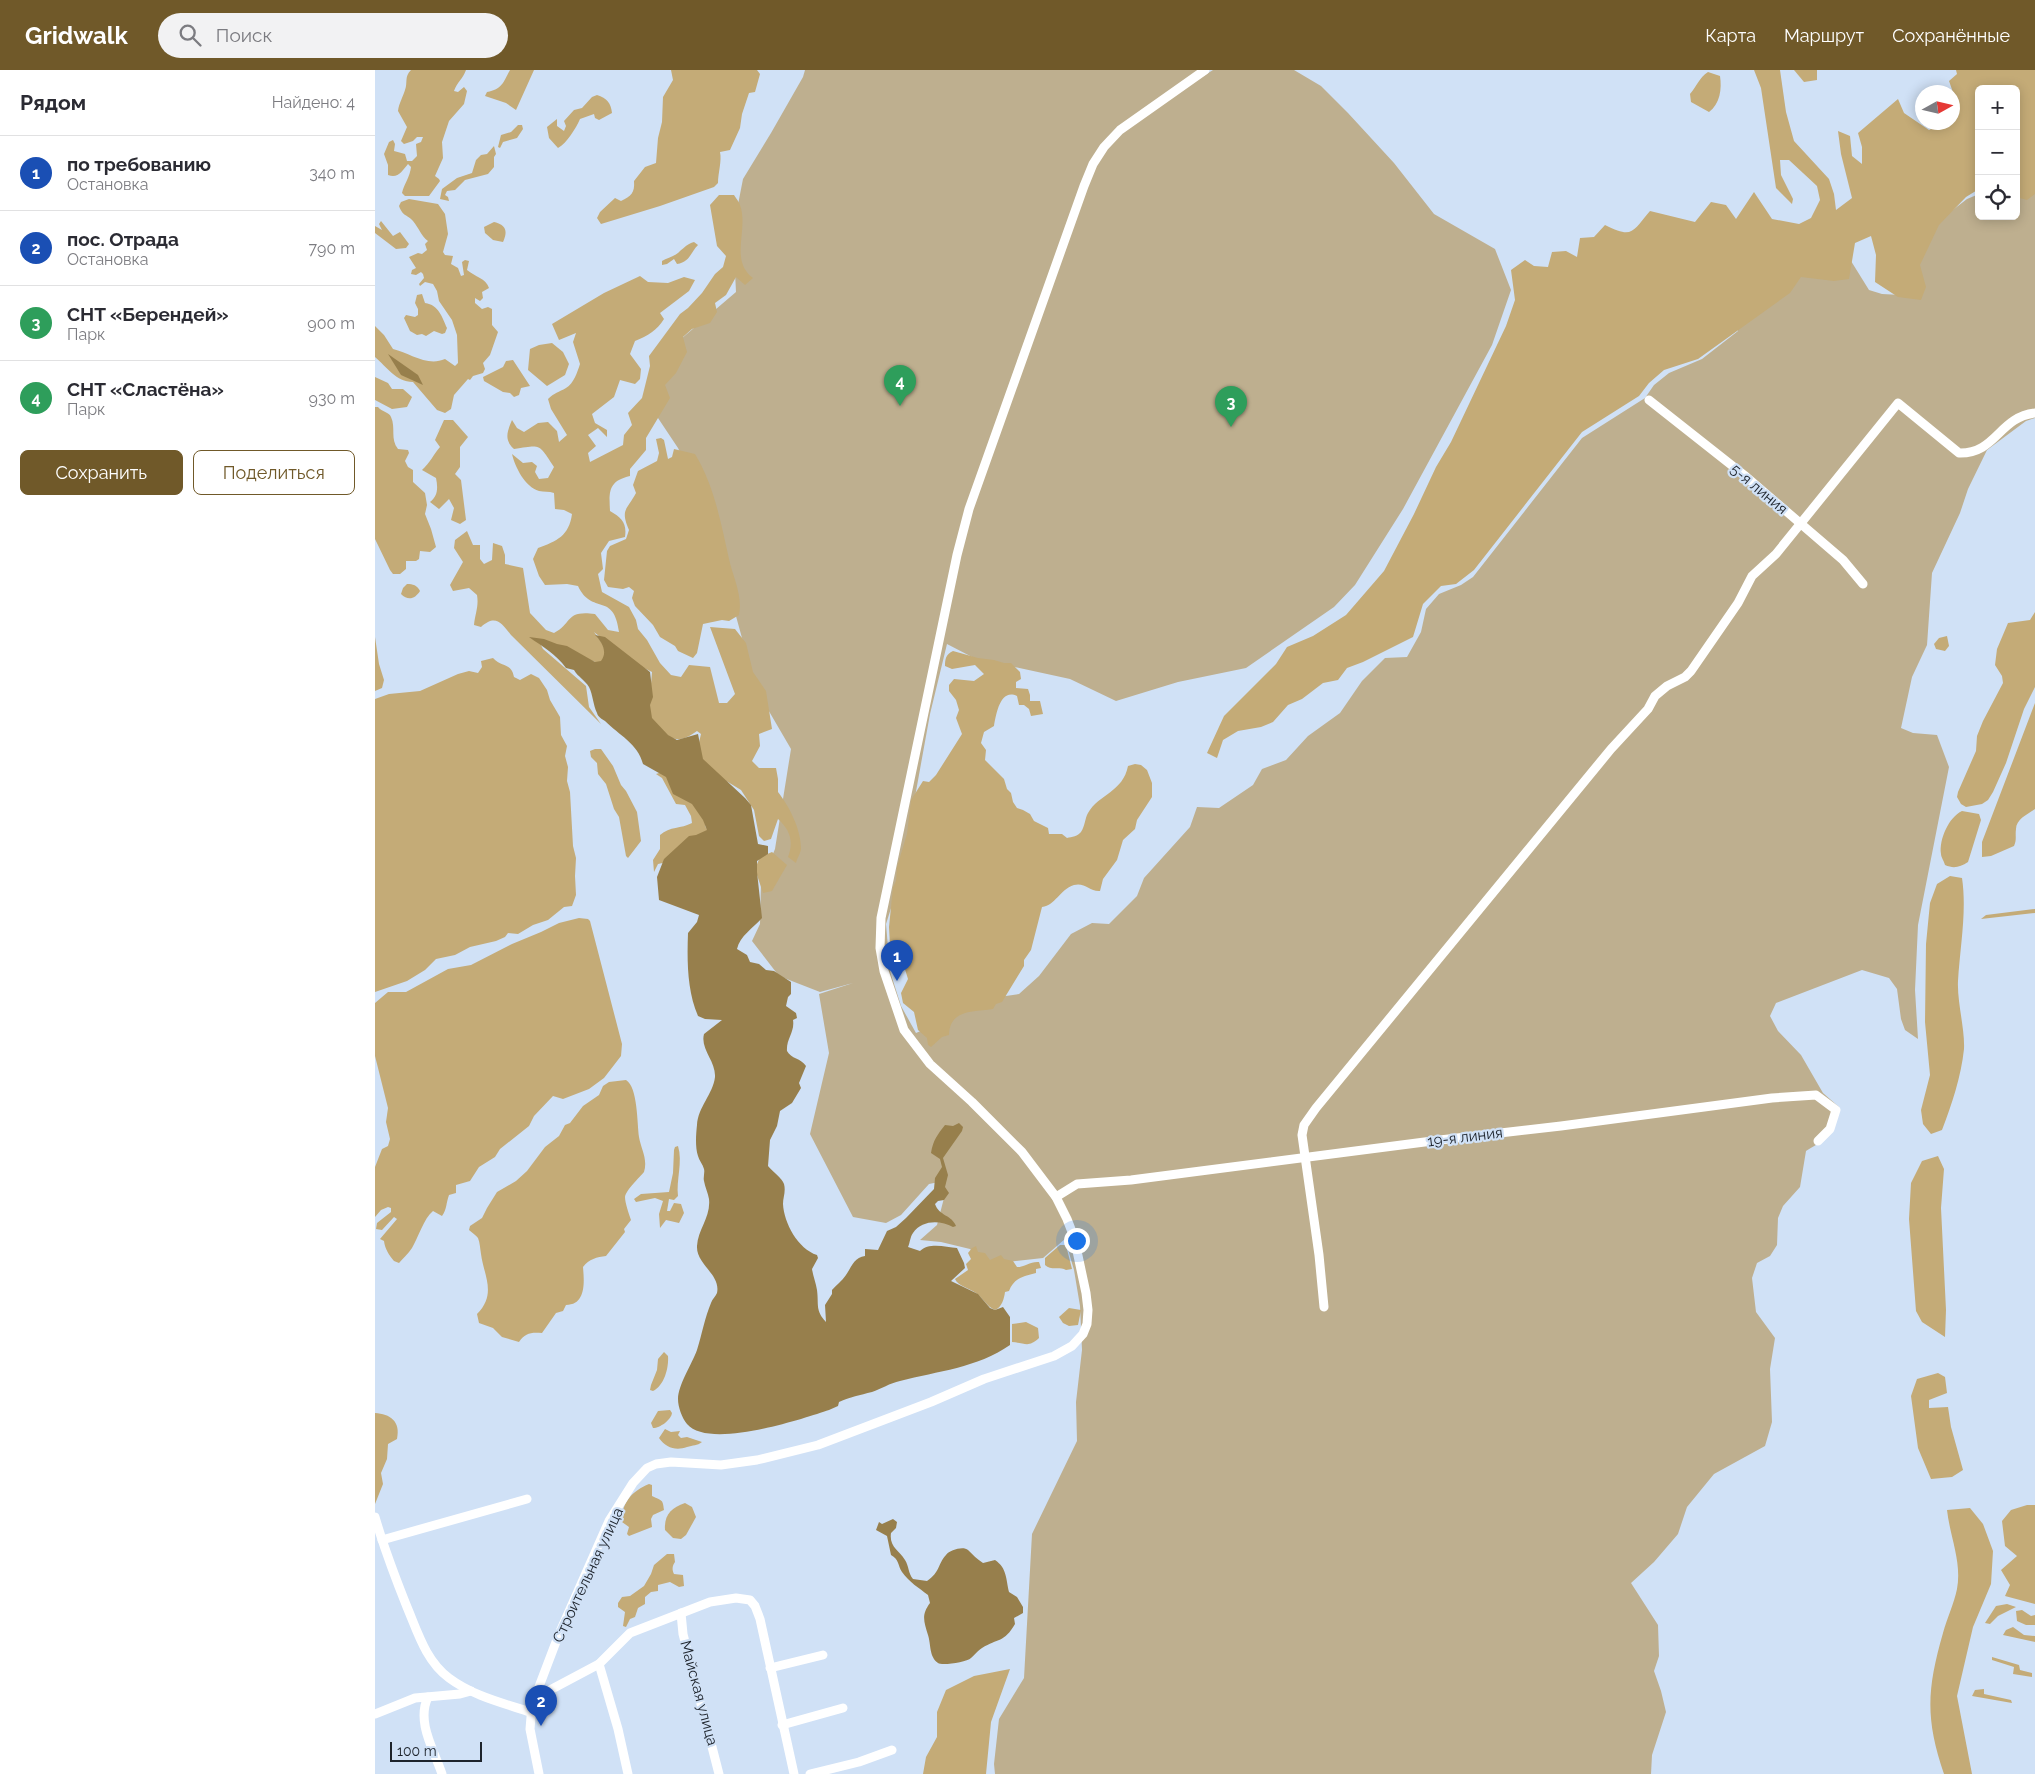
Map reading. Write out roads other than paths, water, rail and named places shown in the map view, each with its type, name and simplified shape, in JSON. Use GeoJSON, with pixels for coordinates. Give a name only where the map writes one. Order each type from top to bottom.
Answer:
{"type":"FeatureCollection","features":[{"type":"Feature","properties":{"kind":"street","name":"Строительная улица"},"geometry":{"type":"LineString","coordinates":[[539,1774],[531,1737],[531,1712],[535,1698],[559,1634],[609,1521],[633,1483],[647,1468],[671,1462],[721,1465],[785,1454],[835,1439],[984,1380],[1054,1356],[1072,1346],[1083,1334],[1087,1324],[1086,1293],[1074,1237],[1056,1197],[1022,1152],[972,1102],[929,1064],[903,1030],[884,971],[880,948],[881,918],[957,555],[969,509],[1084,186],[1093,164],[1104,147],[1120,130],[1205,70]]}},
{"type":"Feature","properties":{"kind":"street","name":"5-я линия"},"geometry":{"type":"LineString","coordinates":[[1649,400],[1738,470],[1843,560],[1863,584]]}},
{"type":"Feature","properties":{"kind":"street"},"geometry":{"type":"LineString","coordinates":[[1324,1307],[1302,1135],[1304,1125],[1316,1108],[1605,757],[1648,709],[1655,696],[1667,686],[1685,677],[1691,671],[1738,604],[1753,576],[1775,554],[1898,403],[1959,454],[1969,454],[1987,446],[2011,421],[2024,414],[2035,413]]}},
{"type":"Feature","properties":{"kind":"street","name":"19-я линия"},"geometry":{"type":"LineString","coordinates":[[1056,1197],[1077,1184],[1131,1180],[1772,1098],[1816,1095],[1836,1110],[1830,1129],[1818,1141]]}},
{"type":"Feature","properties":{"kind":"street"},"geometry":{"type":"LineString","coordinates":[[382,1540],[527,1499]]}},
{"type":"Feature","properties":{"kind":"street"},"geometry":{"type":"LineString","coordinates":[[375,1517],[382,1540],[425,1650],[436,1667],[471,1690],[497,1702],[531,1712]]}},
{"type":"Feature","properties":{"kind":"street"},"geometry":{"type":"LineString","coordinates":[[535,1698],[599,1664],[631,1633],[710,1602],[736,1598],[750,1600],[760,1618],[769,1668],[793,1774]]}},
{"type":"Feature","properties":{"kind":"street","name":"Майская улица"},"geometry":{"type":"LineString","coordinates":[[681,1612],[683,1634],[719,1774]]}},
{"type":"Feature","properties":{"kind":"street"},"geometry":{"type":"LineString","coordinates":[[769,1668],[823,1655]]}},
{"type":"Feature","properties":{"kind":"street"},"geometry":{"type":"LineString","coordinates":[[599,1664],[618,1729],[628,1774]]}},
{"type":"Feature","properties":{"kind":"street"},"geometry":{"type":"LineString","coordinates":[[375,1714],[415,1698],[461,1694],[471,1690]]}},
{"type":"Feature","properties":{"kind":"street"},"geometry":{"type":"LineString","coordinates":[[428,1697],[424,1705],[423,1719],[442,1774]]}},
{"type":"Feature","properties":{"kind":"street"},"geometry":{"type":"LineString","coordinates":[[782,1725],[843,1708]]}},
{"type":"Feature","properties":{"kind":"street"},"geometry":{"type":"LineString","coordinates":[[810,1774],[859,1762],[893,1750]]}},
{"type":"Feature","properties":{"kind":"place","name":"СНТ «Сластёна»"},"geometry":{"type":"Point","coordinates":[900,406]}},
{"type":"Feature","properties":{"kind":"place","name":"СНТ «Берендей»"},"geometry":{"type":"Point","coordinates":[1231,427]}},
{"type":"Feature","properties":{"kind":"place","name":"по требованию"},"geometry":{"type":"Point","coordinates":[897,981]}},
{"type":"Feature","properties":{"kind":"place","name":"пос. Отрада"},"geometry":{"type":"Point","coordinates":[541,1726]}}]}
